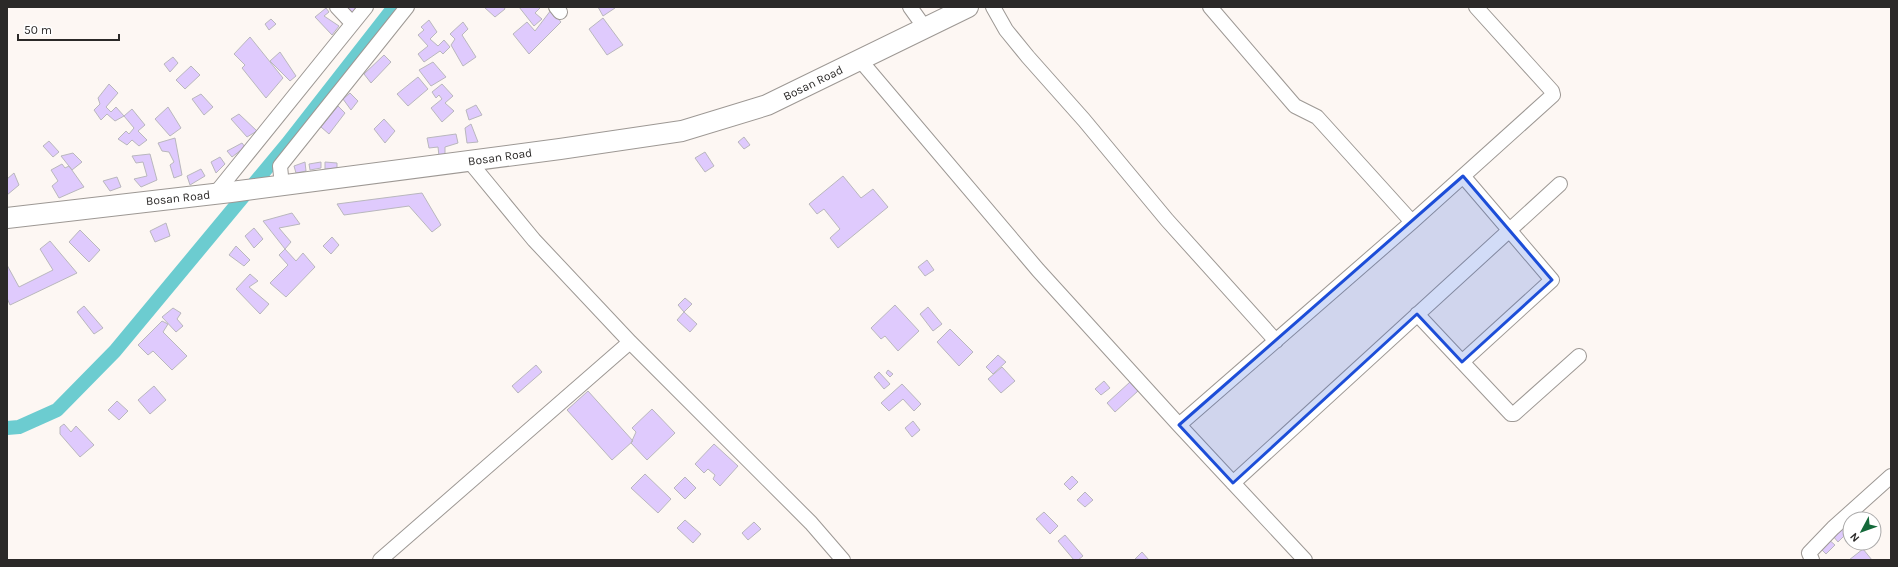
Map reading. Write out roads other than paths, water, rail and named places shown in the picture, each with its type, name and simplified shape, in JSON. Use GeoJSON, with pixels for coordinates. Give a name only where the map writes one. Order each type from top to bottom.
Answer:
{"type":"FeatureCollection","features":[{"type":"Feature","properties":{"kind":"main road","name":"Bosan Road"},"geometry":{"type":"LineString","coordinates":[[7,218],[223,193],[469,161],[682,131],[767,105],[968,7]]}},
{"type":"Feature","properties":{"kind":"street"},"geometry":{"type":"LineString","coordinates":[[337,7],[352,23]]}},
{"type":"Feature","properties":{"kind":"street"},"geometry":{"type":"LineString","coordinates":[[223,193],[352,23],[366,7]]}},
{"type":"Feature","properties":{"kind":"street"},"geometry":{"type":"LineString","coordinates":[[276,186],[280,166],[407,7]]}},
{"type":"Feature","properties":{"kind":"street"},"geometry":{"type":"LineString","coordinates":[[910,7],[925,28]]}},
{"type":"Feature","properties":{"kind":"street"},"geometry":{"type":"LineString","coordinates":[[993,7],[1006,30],[1028,57],[1084,120],[1167,220],[1276,341]]}},
{"type":"Feature","properties":{"kind":"street"},"geometry":{"type":"LineString","coordinates":[[1210,7],[1295,106],[1317,117],[1412,222]]}},
{"type":"Feature","properties":{"kind":"street"},"geometry":{"type":"LineString","coordinates":[[1179,425],[1412,222],[1553,95],[1552,91],[1476,7]]}},
{"type":"Feature","properties":{"kind":"street"},"geometry":{"type":"LineString","coordinates":[[860,60],[1038,270],[1179,425],[1305,560]]}},
{"type":"Feature","properties":{"kind":"street"},"geometry":{"type":"LineString","coordinates":[[469,161],[534,240],[630,342],[811,523],[843,560]]}},
{"type":"Feature","properties":{"kind":"street"},"geometry":{"type":"LineString","coordinates":[[1462,362],[1552,280],[1463,176]]}},
{"type":"Feature","properties":{"kind":"street"},"geometry":{"type":"LineString","coordinates":[[1233,483],[1560,184]]}},
{"type":"Feature","properties":{"kind":"street"},"geometry":{"type":"LineString","coordinates":[[1417,314],[1511,414],[1514,414],[1579,356]]}},
{"type":"Feature","properties":{"kind":"street"},"geometry":{"type":"LineString","coordinates":[[380,560],[630,342]]}},
{"type":"Feature","properties":{"kind":"street"},"geometry":{"type":"LineString","coordinates":[[1812,560],[1809,553],[1823,538],[1891,476]]}},
{"type":"Feature","properties":{"kind":"waterway"},"geometry":{"type":"LineString","coordinates":[[7,428],[19,427],[57,410],[115,351],[287,144],[394,7]]}}]}
